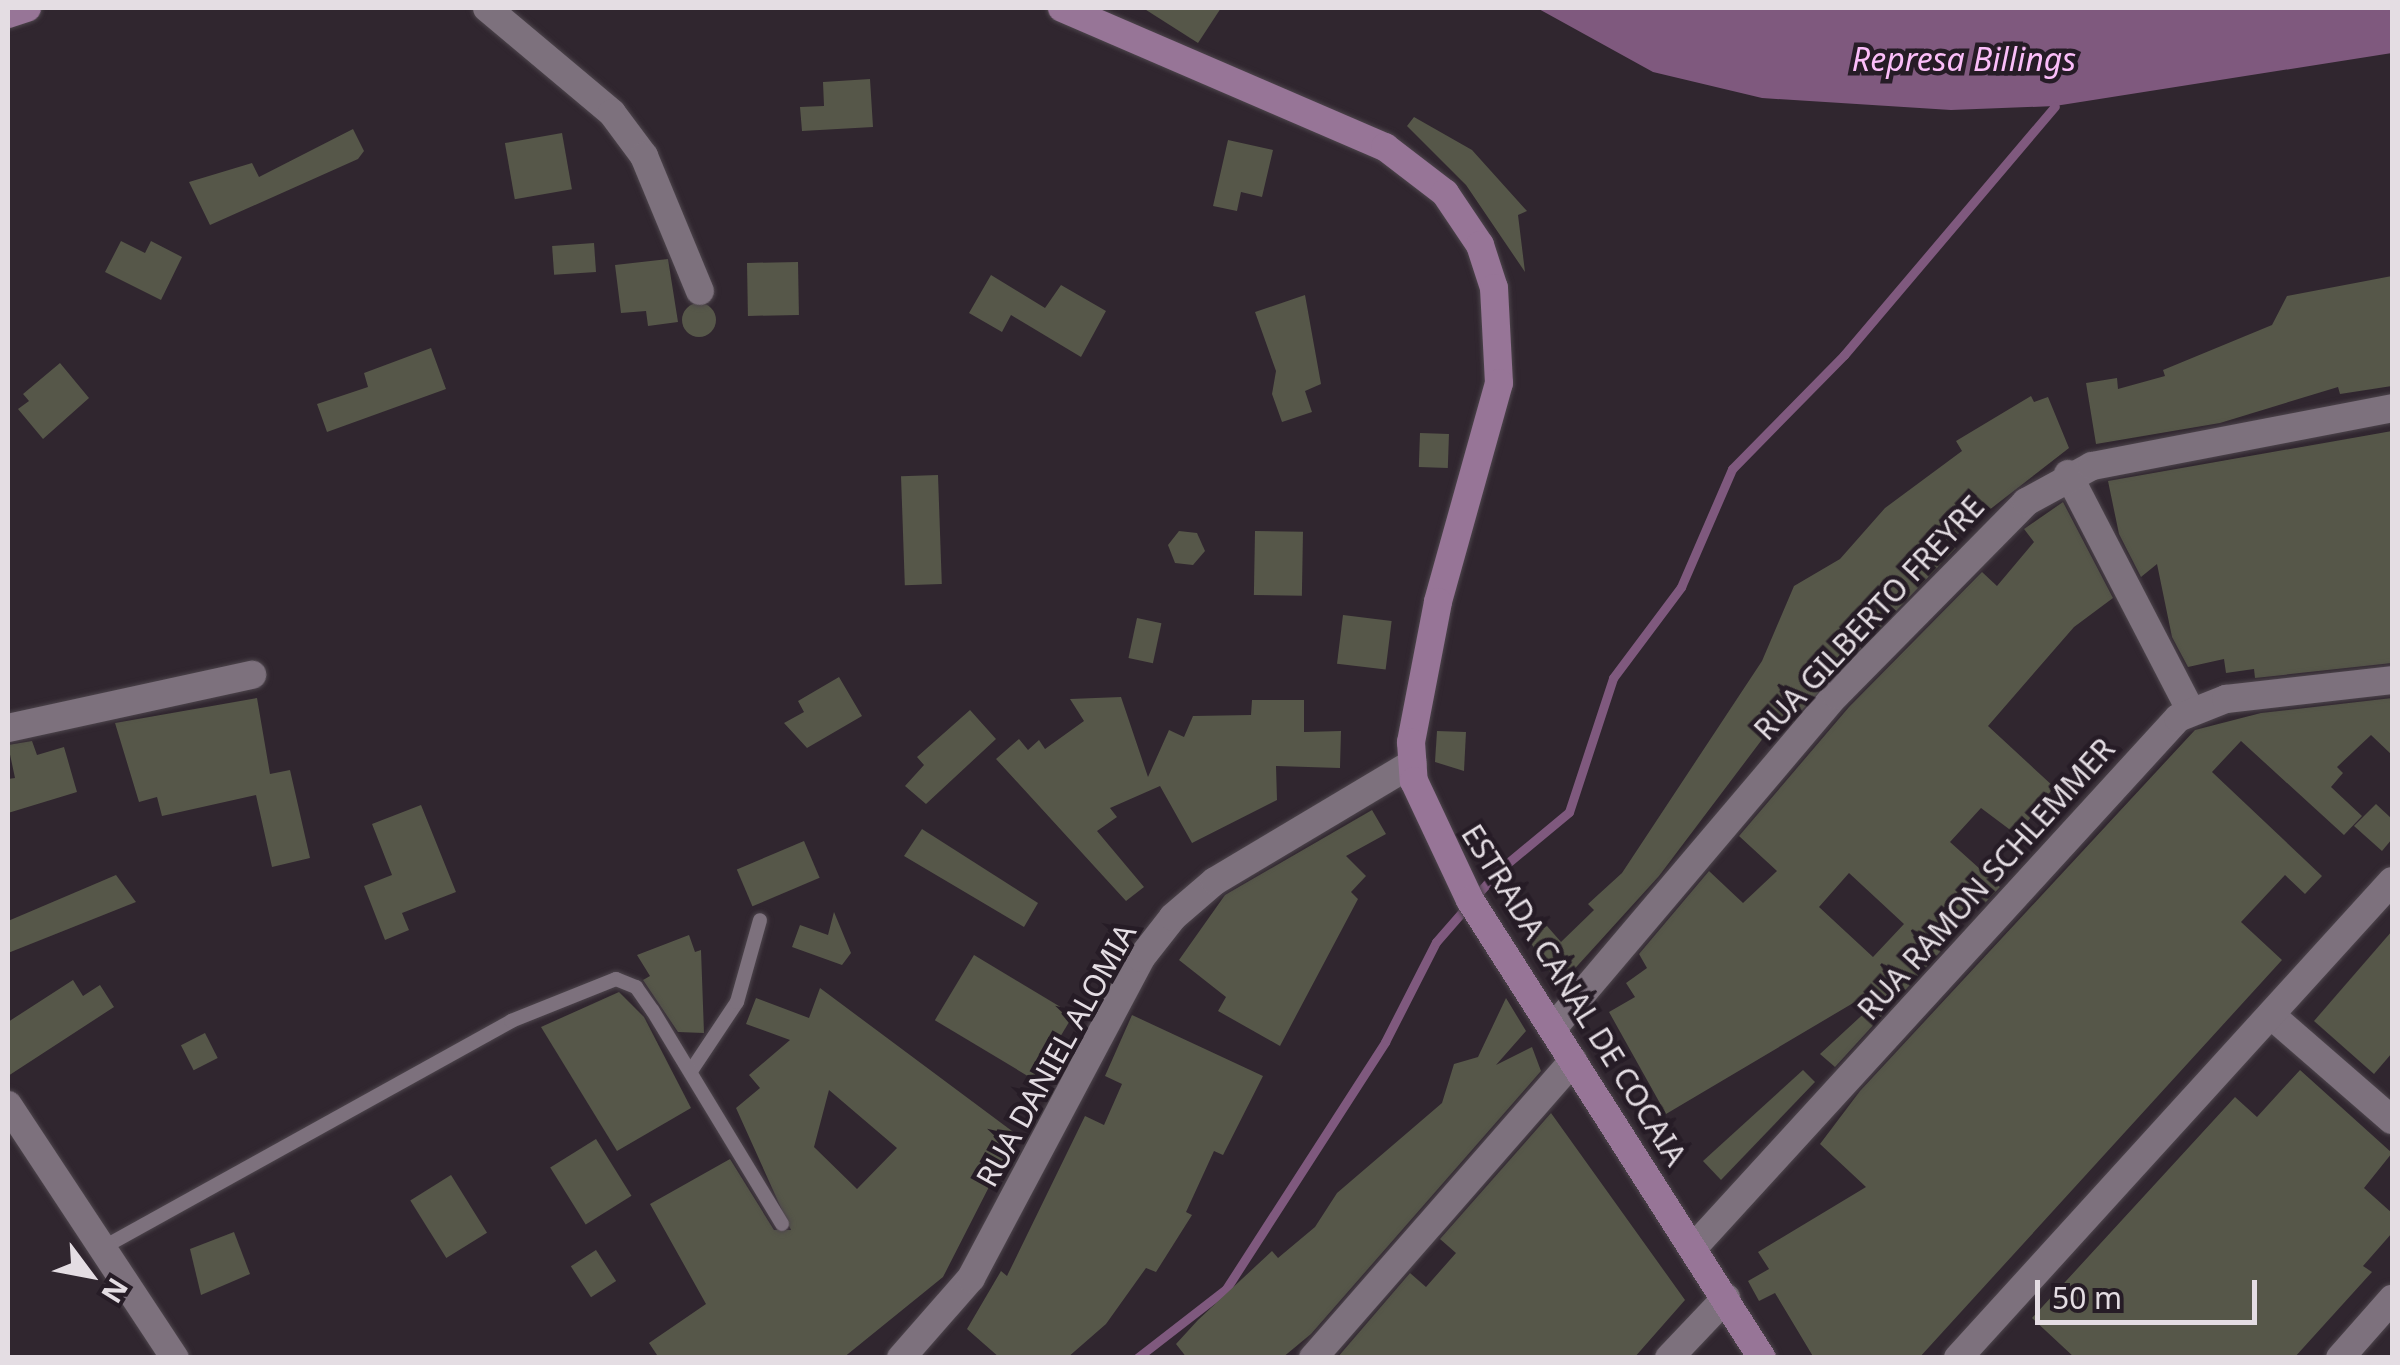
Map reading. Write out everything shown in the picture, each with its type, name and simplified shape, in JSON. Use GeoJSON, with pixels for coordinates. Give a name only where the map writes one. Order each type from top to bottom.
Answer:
{"type":"FeatureCollection","features":[{"type":"Feature","properties":{"kind":"main road"},"geometry":{"type":"LineString","coordinates":[[8,14],[27,8]]}},
{"type":"Feature","properties":{"kind":"main road","name":"ESTRADA CANAL DE COCAIA"},"geometry":{"type":"LineString","coordinates":[[1062,8],[1385,147],[1445,194],[1480,244],[1494,288],[1499,383],[1438,602],[1412,764],[1437,837],[1510,962],[1762,1358]]}},
{"type":"Feature","properties":{"kind":"street"},"geometry":{"type":"LineString","coordinates":[[487,8],[612,113],[644,156],[700,291]]}},
{"type":"Feature","properties":{"kind":"street","name":"RUA GILBERTO FREYRE"},"geometry":{"type":"LineString","coordinates":[[1554,1027],[1934,587],[2026,502],[2068,474],[2392,408]]}},
{"type":"Feature","properties":{"kind":"street"},"geometry":{"type":"LineString","coordinates":[[2068,474],[2190,709],[2392,680]]}},
{"type":"Feature","properties":{"kind":"street"},"geometry":{"type":"LineString","coordinates":[[8,728],[252,674]]}},
{"type":"Feature","properties":{"kind":"street","name":"RUA RAMON SCHLEMMER"},"geometry":{"type":"LineString","coordinates":[[1694,1246],[2190,709]]}},
{"type":"Feature","properties":{"kind":"street","name":"RUA DANIEL ALOMIA"},"geometry":{"type":"LineString","coordinates":[[901,1358],[970,1278],[1141,958],[1172,916],[1215,881],[1412,764]]}},
{"type":"Feature","properties":{"kind":"street"},"geometry":{"type":"LineString","coordinates":[[1958,1358],[2392,880]]}},
{"type":"Feature","properties":{"kind":"street"},"geometry":{"type":"LineString","coordinates":[[2271,1015],[2392,1120]]}},
{"type":"Feature","properties":{"kind":"street"},"geometry":{"type":"LineString","coordinates":[[1312,1358],[1574,1061]]}},
{"type":"Feature","properties":{"kind":"street"},"geometry":{"type":"LineString","coordinates":[[8,1105],[175,1358]]}},
{"type":"Feature","properties":{"kind":"street"},"geometry":{"type":"LineString","coordinates":[[1669,1358],[1726,1298]]}},
{"type":"Feature","properties":{"kind":"street"},"geometry":{"type":"LineString","coordinates":[[2340,1358],[2392,1299]]}},
{"type":"Feature","properties":{"kind":"lane"},"geometry":{"type":"LineString","coordinates":[[691,1071],[738,1002],[760,920]]}},
{"type":"Feature","properties":{"kind":"lane"},"geometry":{"type":"LineString","coordinates":[[104,1246],[511,1021],[616,980],[636,987],[782,1224]]}},
{"type":"Feature","properties":{"kind":"water","name":"Represa Billings"},"geometry":{"type":"Polygon","coordinates":[[[1537,8],[2392,8],[2392,53],[2055,106],[1951,110],[1762,98],[1653,72],[1537,8]]]}},
{"type":"Feature","properties":{"kind":"building"},"geometry":{"type":"Polygon","coordinates":[[[1143,8],[1221,8],[1198,43],[1143,8]]]}},
{"type":"Feature","properties":{"kind":"building"},"geometry":{"type":"Polygon","coordinates":[[[870,79],[873,127],[802,131],[800,107],[824,106],[823,82],[870,79]]]}},
{"type":"Feature","properties":{"kind":"building"},"geometry":{"type":"Polygon","coordinates":[[[1414,117],[1472,150],[1527,211],[1518,215],[1525,272],[1466,185],[1407,126],[1414,117]]]}},
{"type":"Feature","properties":{"kind":"building"},"geometry":{"type":"Polygon","coordinates":[[[353,129],[364,151],[358,159],[210,225],[189,182],[252,163],[259,177],[353,129]]]}},
{"type":"Feature","properties":{"kind":"building"},"geometry":{"type":"Polygon","coordinates":[[[562,133],[572,189],[515,199],[505,143],[562,133]]]}},
{"type":"Feature","properties":{"kind":"building"},"geometry":{"type":"Polygon","coordinates":[[[1228,140],[1273,150],[1262,197],[1241,192],[1237,211],[1213,206],[1228,140]]]}},
{"type":"Feature","properties":{"kind":"building"},"geometry":{"type":"Polygon","coordinates":[[[121,241],[145,253],[151,241],[182,257],[161,300],[105,272],[121,241]]]}},
{"type":"Feature","properties":{"kind":"building"},"geometry":{"type":"Polygon","coordinates":[[[594,243],[596,272],[554,275],[552,246],[594,243]]]}},
{"type":"Feature","properties":{"kind":"building"},"geometry":{"type":"Polygon","coordinates":[[[668,259],[678,322],[648,326],[646,311],[621,313],[615,265],[668,259]]]}},
{"type":"Feature","properties":{"kind":"building"},"geometry":{"type":"Polygon","coordinates":[[[798,262],[799,315],[748,316],[747,263],[798,262]]]}},
{"type":"Feature","properties":{"kind":"building"},"geometry":{"type":"Polygon","coordinates":[[[991,275],[1045,308],[1061,285],[1106,311],[1081,357],[1011,315],[1002,332],[969,313],[991,275]]]}},
{"type":"Feature","properties":{"kind":"building"},"geometry":{"type":"Polygon","coordinates":[[[2392,276],[2392,386],[2340,394],[2338,387],[2220,423],[2096,444],[2086,383],[2117,378],[2118,389],[2165,376],[2163,370],[2272,325],[2287,296],[2392,276]]]}},
{"type":"Feature","properties":{"kind":"building"},"geometry":{"type":"Polygon","coordinates":[[[1305,295],[1321,384],[1305,391],[1312,412],[1282,422],[1272,394],[1276,371],[1255,312],[1305,295]]]}},
{"type":"Feature","properties":{"kind":"building"},"geometry":{"type":"Polygon","coordinates":[[[699,303],[711,308],[716,320],[711,332],[699,337],[687,332],[682,320],[687,308],[699,303]]]}},
{"type":"Feature","properties":{"kind":"building"},"geometry":{"type":"Polygon","coordinates":[[[431,348],[446,389],[327,432],[317,404],[368,387],[364,373],[431,348]]]}},
{"type":"Feature","properties":{"kind":"building"},"geometry":{"type":"Polygon","coordinates":[[[60,363],[89,398],[43,439],[18,409],[29,401],[23,394],[60,363]]]}},
{"type":"Feature","properties":{"kind":"building"},"geometry":{"type":"Polygon","coordinates":[[[2031,396],[2034,402],[2048,397],[2069,448],[1948,542],[1956,548],[1785,728],[1776,721],[1659,876],[1559,986],[1527,937],[1547,926],[1561,942],[1594,910],[1588,904],[1622,873],[1762,661],[1794,586],[1840,559],[1885,508],[1962,451],[1956,441],[2031,396]]]}},
{"type":"Feature","properties":{"kind":"building"},"geometry":{"type":"Polygon","coordinates":[[[2392,431],[2392,663],[2255,678],[2254,669],[2226,673],[2224,659],[2188,667],[2172,637],[2157,564],[2141,577],[2119,534],[2108,481],[2392,431]]]}},
{"type":"Feature","properties":{"kind":"building"},"geometry":{"type":"Polygon","coordinates":[[[1420,433],[1449,434],[1448,468],[1419,467],[1420,433]]]}},
{"type":"Feature","properties":{"kind":"building"},"geometry":{"type":"Polygon","coordinates":[[[938,475],[942,584],[905,585],[901,476],[938,475]]]}},
{"type":"Feature","properties":{"kind":"building"},"geometry":{"type":"Polygon","coordinates":[[[2063,502],[2113,598],[2074,627],[1988,726],[2054,787],[2017,835],[1981,808],[1950,842],[2000,887],[1985,903],[1976,895],[1941,932],[1950,941],[1835,1067],[1820,1054],[1872,1006],[1865,996],[1666,1114],[1609,1012],[1635,997],[1626,983],[1647,968],[1639,954],[1709,871],[1743,903],[1777,871],[1739,836],[1849,707],[1982,572],[1997,586],[2034,542],[2024,529],[2063,502]],[[1849,873],[1819,907],[1873,957],[1904,924],[1849,873]]]}},
{"type":"Feature","properties":{"kind":"building"},"geometry":{"type":"Polygon","coordinates":[[[1179,531],[1197,533],[1205,551],[1193,565],[1175,563],[1168,545],[1179,531]]]}},
{"type":"Feature","properties":{"kind":"building"},"geometry":{"type":"Polygon","coordinates":[[[1255,531],[1303,532],[1302,596],[1254,595],[1255,531]]]}},
{"type":"Feature","properties":{"kind":"building"},"geometry":{"type":"Polygon","coordinates":[[[1343,615],[1392,621],[1386,670],[1337,664],[1343,615]]]}},
{"type":"Feature","properties":{"kind":"building"},"geometry":{"type":"Polygon","coordinates":[[[1137,618],[1161,623],[1153,663],[1128,658],[1137,618]]]}},
{"type":"Feature","properties":{"kind":"building"},"geometry":{"type":"Polygon","coordinates":[[[839,677],[862,716],[807,748],[784,723],[804,712],[798,701],[839,677]]]}},
{"type":"Feature","properties":{"kind":"building"},"geometry":{"type":"Polygon","coordinates":[[[1121,697],[1148,777],[1169,730],[1184,737],[1193,716],[1251,715],[1252,700],[1304,700],[1304,732],[1341,731],[1340,768],[1276,766],[1277,800],[1192,843],[1160,786],[1110,808],[1117,817],[1097,831],[1144,887],[1126,901],[996,759],[1019,739],[1028,750],[1039,740],[1045,749],[1084,721],[1070,699],[1121,697]]]}},
{"type":"Feature","properties":{"kind":"building"},"geometry":{"type":"Polygon","coordinates":[[[257,698],[270,774],[290,770],[310,858],[272,867],[256,795],[162,816],[157,797],[139,802],[115,723],[257,698]]]}},
{"type":"Feature","properties":{"kind":"building"},"geometry":{"type":"Polygon","coordinates":[[[2392,698],[2392,755],[2371,735],[2337,767],[2343,773],[2331,787],[2362,816],[2344,835],[2241,741],[2212,772],[2322,876],[2305,894],[2285,875],[2241,922],[2282,960],[1919,1358],[1814,1358],[1775,1293],[1759,1301],[1748,1281],[1769,1269],[1758,1252],[1866,1187],[1820,1144],[1860,1091],[2195,730],[2261,713],[2392,698]]]}},
{"type":"Feature","properties":{"kind":"building"},"geometry":{"type":"Polygon","coordinates":[[[970,710],[996,739],[926,804],[905,786],[924,765],[917,757],[970,710]]]}},
{"type":"Feature","properties":{"kind":"building"},"geometry":{"type":"Polygon","coordinates":[[[1437,731],[1466,732],[1464,771],[1435,762],[1437,731]]]}},
{"type":"Feature","properties":{"kind":"building"},"geometry":{"type":"Polygon","coordinates":[[[32,741],[37,755],[64,747],[77,792],[8,813],[8,779],[15,778],[8,745],[32,741]]]}},
{"type":"Feature","properties":{"kind":"building"},"geometry":{"type":"Polygon","coordinates":[[[2376,804],[2392,819],[2392,839],[2382,851],[2354,826],[2376,804]]]}},
{"type":"Feature","properties":{"kind":"building"},"geometry":{"type":"Polygon","coordinates":[[[421,805],[456,892],[402,913],[409,930],[385,940],[364,886],[392,875],[372,824],[421,805]]]}},
{"type":"Feature","properties":{"kind":"building"},"geometry":{"type":"Polygon","coordinates":[[[1372,810],[1386,834],[1346,856],[1366,876],[1351,892],[1358,899],[1280,1046],[1218,1011],[1226,997],[1179,960],[1225,895],[1372,810]]]}},
{"type":"Feature","properties":{"kind":"building"},"geometry":{"type":"Polygon","coordinates":[[[922,829],[1038,903],[1024,927],[904,856],[922,829]]]}},
{"type":"Feature","properties":{"kind":"building"},"geometry":{"type":"Polygon","coordinates":[[[804,841],[820,878],[752,906],[737,870],[804,841]]]}},
{"type":"Feature","properties":{"kind":"building"},"geometry":{"type":"Polygon","coordinates":[[[116,875],[136,902],[8,953],[8,921],[116,875]]]}},
{"type":"Feature","properties":{"kind":"building"},"geometry":{"type":"Polygon","coordinates":[[[834,912],[851,953],[842,965],[792,947],[800,925],[828,935],[834,912]]]}},
{"type":"Feature","properties":{"kind":"building"},"geometry":{"type":"Polygon","coordinates":[[[2392,931],[2392,1053],[2374,1074],[2314,1021],[2392,931]]]}},
{"type":"Feature","properties":{"kind":"building"},"geometry":{"type":"Polygon","coordinates":[[[689,935],[695,952],[701,950],[704,1033],[678,1032],[643,980],[650,976],[637,955],[689,935]]]}},
{"type":"Feature","properties":{"kind":"building"},"geometry":{"type":"Polygon","coordinates":[[[974,955],[1073,1015],[1034,1080],[935,1020],[974,955]]]}},
{"type":"Feature","properties":{"kind":"building"},"geometry":{"type":"Polygon","coordinates":[[[73,980],[83,996],[100,985],[114,1007],[8,1076],[8,1022],[73,980]]]}},
{"type":"Feature","properties":{"kind":"building"},"geometry":{"type":"Polygon","coordinates":[[[820,988],[1016,1134],[943,1277],[843,1358],[659,1358],[649,1343],[706,1304],[650,1204],[730,1159],[774,1230],[791,1230],[736,1108],[760,1088],[749,1075],[790,1040],[746,1024],[756,998],[809,1018],[820,988]],[[829,1090],[814,1147],[857,1189],[897,1148],[829,1090]]]}},
{"type":"Feature","properties":{"kind":"building"},"geometry":{"type":"Polygon","coordinates":[[[619,992],[644,1017],[691,1108],[617,1151],[541,1027],[619,992]]]}},
{"type":"Feature","properties":{"kind":"building"},"geometry":{"type":"Polygon","coordinates":[[[1506,998],[1526,1031],[1496,1065],[1532,1047],[1541,1071],[1311,1334],[1282,1358],[1187,1358],[1176,1344],[1198,1320],[1272,1251],[1278,1258],[1315,1227],[1337,1193],[1442,1103],[1454,1064],[1478,1057],[1506,998]]]}},
{"type":"Feature","properties":{"kind":"building"},"geometry":{"type":"Polygon","coordinates":[[[1132,1015],[1263,1076],[1223,1155],[1214,1151],[1186,1212],[1192,1215],[1156,1272],[1146,1268],[1106,1324],[1067,1358],[1000,1358],[967,1329],[1001,1271],[1007,1276],[1085,1116],[1104,1125],[1122,1084],[1105,1076],[1132,1015]]]}},
{"type":"Feature","properties":{"kind":"building"},"geometry":{"type":"Polygon","coordinates":[[[205,1033],[218,1058],[194,1070],[181,1045],[205,1033]]]}},
{"type":"Feature","properties":{"kind":"building"},"geometry":{"type":"Polygon","coordinates":[[[1803,1070],[1815,1082],[1721,1180],[1703,1161],[1803,1070]]]}},
{"type":"Feature","properties":{"kind":"building"},"geometry":{"type":"Polygon","coordinates":[[[2300,1070],[2392,1153],[2364,1188],[2392,1213],[2392,1233],[2363,1266],[2372,1272],[2294,1358],[2075,1358],[2032,1318],[2235,1097],[2257,1117],[2300,1070]]]}},
{"type":"Feature","properties":{"kind":"building"},"geometry":{"type":"Polygon","coordinates":[[[1551,1113],[1685,1300],[1634,1358],[1337,1358],[1410,1273],[1426,1287],[1456,1253],[1440,1239],[1551,1113]]]}},
{"type":"Feature","properties":{"kind":"building"},"geometry":{"type":"Polygon","coordinates":[[[596,1139],[632,1196],[586,1224],[550,1168],[596,1139]]]}},
{"type":"Feature","properties":{"kind":"building"},"geometry":{"type":"Polygon","coordinates":[[[451,1175],[487,1233],[446,1258],[410,1200],[451,1175]]]}},
{"type":"Feature","properties":{"kind":"building"},"geometry":{"type":"Polygon","coordinates":[[[234,1232],[250,1274],[201,1295],[190,1249],[234,1232]]]}},
{"type":"Feature","properties":{"kind":"building"},"geometry":{"type":"Polygon","coordinates":[[[596,1250],[616,1281],[591,1297],[571,1266],[596,1250]]]}},
{"type":"Feature","properties":{"kind":"waterway"},"geometry":{"type":"LineString","coordinates":[[1137,1358],[1226,1289],[1385,1042],[1436,942],[1498,871],[1569,812],[1613,678],[1681,587],[1732,469],[1844,355],[2055,106]]}}]}
